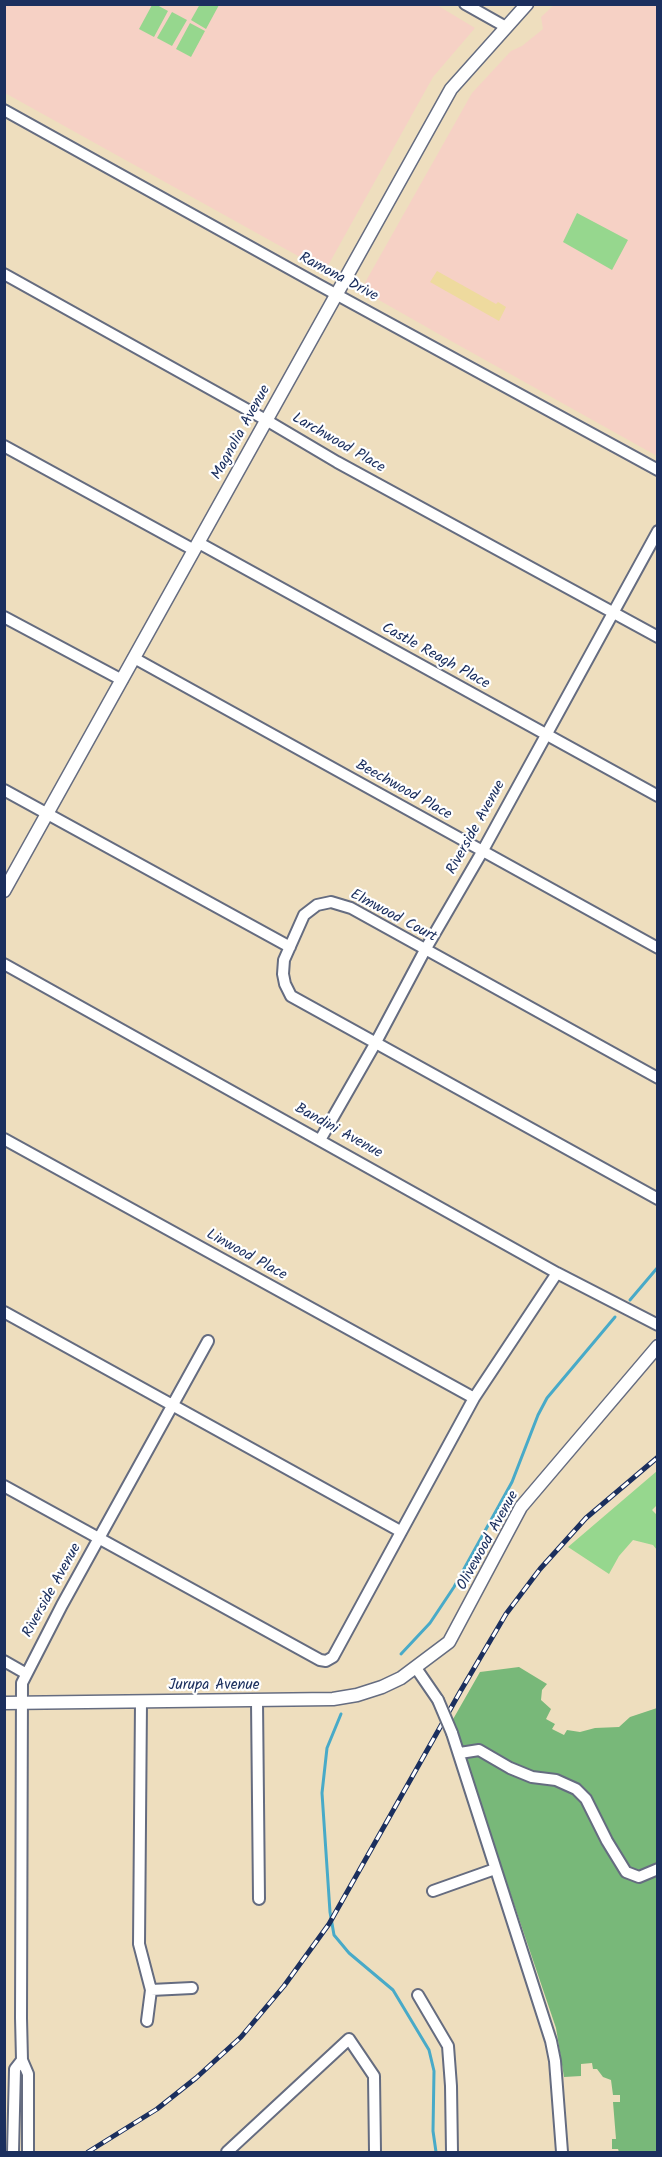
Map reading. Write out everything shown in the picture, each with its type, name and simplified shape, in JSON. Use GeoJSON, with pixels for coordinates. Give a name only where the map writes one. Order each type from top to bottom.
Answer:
{"type":"FeatureCollection","features":[{"type":"Feature","properties":{"kind":"main road","name":"Magnolia Avenue"},"geometry":{"type":"LineString","coordinates":[[4,891],[451,89],[527,4]]}},
{"type":"Feature","properties":{"kind":"main road","name":"Olivewood Avenue"},"geometry":{"type":"LineString","coordinates":[[416,1668],[449,1642],[521,1507],[657,1346]]}},
{"type":"Feature","properties":{"kind":"main road","name":"Jurupa Avenue"},"geometry":{"type":"LineString","coordinates":[[4,1703],[333,1699],[357,1695],[381,1687],[416,1668]]}},
{"type":"Feature","properties":{"kind":"street"},"geometry":{"type":"LineString","coordinates":[[465,4],[506,27]]}},
{"type":"Feature","properties":{"kind":"street","name":"Ramona Drive"},"geometry":{"type":"LineString","coordinates":[[4,110],[657,470]]}},
{"type":"Feature","properties":{"kind":"street","name":"Larchwood Place"},"geometry":{"type":"LineString","coordinates":[[4,274],[337,462],[657,637]]}},
{"type":"Feature","properties":{"kind":"street","name":"Castle Reagh Place"},"geometry":{"type":"LineString","coordinates":[[4,446],[657,796]]}},
{"type":"Feature","properties":{"kind":"street","name":"Riverside Avenue"},"geometry":{"type":"LineString","coordinates":[[320,1140],[482,852],[657,531]]}},
{"type":"Feature","properties":{"kind":"street"},"geometry":{"type":"LineString","coordinates":[[4,617],[122,680]]}},
{"type":"Feature","properties":{"kind":"street","name":"Beechwood Place"},"geometry":{"type":"LineString","coordinates":[[134,658],[657,948]]}},
{"type":"Feature","properties":{"kind":"street"},"geometry":{"type":"LineString","coordinates":[[4,790],[290,947],[284,960],[283,974],[291,996],[657,1199]]}},
{"type":"Feature","properties":{"kind":"street","name":"Elmwood Court"},"geometry":{"type":"LineString","coordinates":[[290,947],[304,915],[317,905],[331,902],[351,908],[657,1078]]}},
{"type":"Feature","properties":{"kind":"street","name":"Bandini Avenue"},"geometry":{"type":"LineString","coordinates":[[4,964],[557,1273],[657,1325]]}},
{"type":"Feature","properties":{"kind":"street","name":"Linwood Place"},"geometry":{"type":"LineString","coordinates":[[4,1139],[474,1398]]}},
{"type":"Feature","properties":{"kind":"street"},"geometry":{"type":"LineString","coordinates":[[4,1486],[320,1660],[326,1661],[333,1657],[474,1398],[557,1273]]}},
{"type":"Feature","properties":{"kind":"street"},"geometry":{"type":"LineString","coordinates":[[4,1312],[400,1531]]}},
{"type":"Feature","properties":{"kind":"street","name":"Riverside Avenue"},"geometry":{"type":"LineString","coordinates":[[28,2152],[28,2074],[22,2060],[22,1683],[25,1673],[208,1341]]}},
{"type":"Feature","properties":{"kind":"street"},"geometry":{"type":"LineString","coordinates":[[4,1661],[25,1673]]}},
{"type":"Feature","properties":{"kind":"street"},"geometry":{"type":"LineString","coordinates":[[416,1668],[438,1700],[452,1733],[553,2048],[562,2152]]}},
{"type":"Feature","properties":{"kind":"street"},"geometry":{"type":"LineString","coordinates":[[257,1701],[259,1899]]}},
{"type":"Feature","properties":{"kind":"street"},"geometry":{"type":"LineString","coordinates":[[141,1702],[140,1944],[151,1990],[147,2021]]}},
{"type":"Feature","properties":{"kind":"street"},"geometry":{"type":"LineString","coordinates":[[459,1753],[479,1750],[521,1773],[556,1780],[576,1789],[586,1799],[626,1872],[639,1877],[657,1869]]}},
{"type":"Feature","properties":{"kind":"street"},"geometry":{"type":"LineString","coordinates":[[433,1891],[495,1869]]}},
{"type":"Feature","properties":{"kind":"street"},"geometry":{"type":"LineString","coordinates":[[151,1990],[192,1988]]}},
{"type":"Feature","properties":{"kind":"street"},"geometry":{"type":"LineString","coordinates":[[418,1995],[448,2046],[452,2152]]}},
{"type":"Feature","properties":{"kind":"street"},"geometry":{"type":"LineString","coordinates":[[227,2152],[349,2039],[374,2076],[375,2152]]}},
{"type":"Feature","properties":{"kind":"street","name":"Riverside Avenue"},"geometry":{"type":"LineString","coordinates":[[12,2152],[15,2068],[22,2060]]}},
{"type":"Feature","properties":{"kind":"shaded area"},"geometry":{"type":"Polygon","coordinates":[[[435,4],[475,28],[433,77],[325,271],[5,93],[5,5],[435,4]]]}},
{"type":"Feature","properties":{"kind":"shaded area"},"geometry":{"type":"Polygon","coordinates":[[[554,5],[657,5],[657,456],[363,291],[362,288],[472,93],[511,51],[522,46],[543,29],[541,17],[554,5]]]}},
{"type":"Feature","properties":{"kind":"green space"},"geometry":{"type":"Polygon","coordinates":[[[200,4],[219,5],[206,29],[191,20],[200,4]]]}},
{"type":"Feature","properties":{"kind":"green space"},"geometry":{"type":"Polygon","coordinates":[[[152,5],[168,11],[154,37],[139,29],[152,5]]]}},
{"type":"Feature","properties":{"kind":"green space"},"geometry":{"type":"Polygon","coordinates":[[[172,12],[187,20],[172,46],[157,38],[172,12]]]}},
{"type":"Feature","properties":{"kind":"green space"},"geometry":{"type":"Polygon","coordinates":[[[190,23],[205,31],[191,57],[176,49],[190,23]]]}},
{"type":"Feature","properties":{"kind":"green space"},"geometry":{"type":"Polygon","coordinates":[[[577,213],[628,240],[612,270],[563,242],[577,213]]]}},
{"type":"Feature","properties":{"kind":"green space"},"geometry":{"type":"Polygon","coordinates":[[[657,1471],[657,1505],[652,1510],[657,1515],[657,1550],[653,1545],[633,1540],[619,1556],[609,1574],[568,1547],[657,1471]]]}},
{"type":"Feature","properties":{"kind":"green space"},"geometry":{"type":"Polygon","coordinates":[[[519,1667],[547,1684],[542,1690],[541,1700],[551,1709],[546,1719],[555,1724],[552,1729],[564,1735],[567,1730],[580,1732],[595,1728],[619,1727],[630,1717],[657,1708],[657,2152],[619,2152],[618,2149],[612,2149],[612,2139],[616,2139],[613,2102],[620,2102],[620,2095],[613,2095],[611,2080],[603,2077],[597,2069],[593,2069],[592,2063],[581,2064],[581,2076],[564,2077],[556,2028],[452,1721],[480,1672],[519,1667]]]}},
{"type":"Feature","properties":{"kind":"sand"},"geometry":{"type":"Polygon","coordinates":[[[437,271],[496,304],[498,302],[506,307],[499,321],[430,282],[437,271]]]}},
{"type":"Feature","properties":{"kind":"waterway"},"geometry":{"type":"LineString","coordinates":[[630,1300],[658,1267]]}},
{"type":"Feature","properties":{"kind":"waterway"},"geometry":{"type":"LineString","coordinates":[[401,1654],[430,1623],[454,1587],[512,1482],[547,1398],[615,1317]]}},
{"type":"Feature","properties":{"kind":"waterway"},"geometry":{"type":"LineString","coordinates":[[341,1714],[327,1748],[322,1793],[330,1912],[334,1935],[349,1953],[393,1990],[429,2050],[434,2071],[433,2131],[436,2152]]}},
{"type":"Feature","properties":{"kind":"railway"},"geometry":{"type":"LineString","coordinates":[[88,2152],[157,2109],[196,2078],[241,2037],[284,1986],[329,1924],[506,1614],[540,1569],[586,1518],[658,1457]]}}]}
